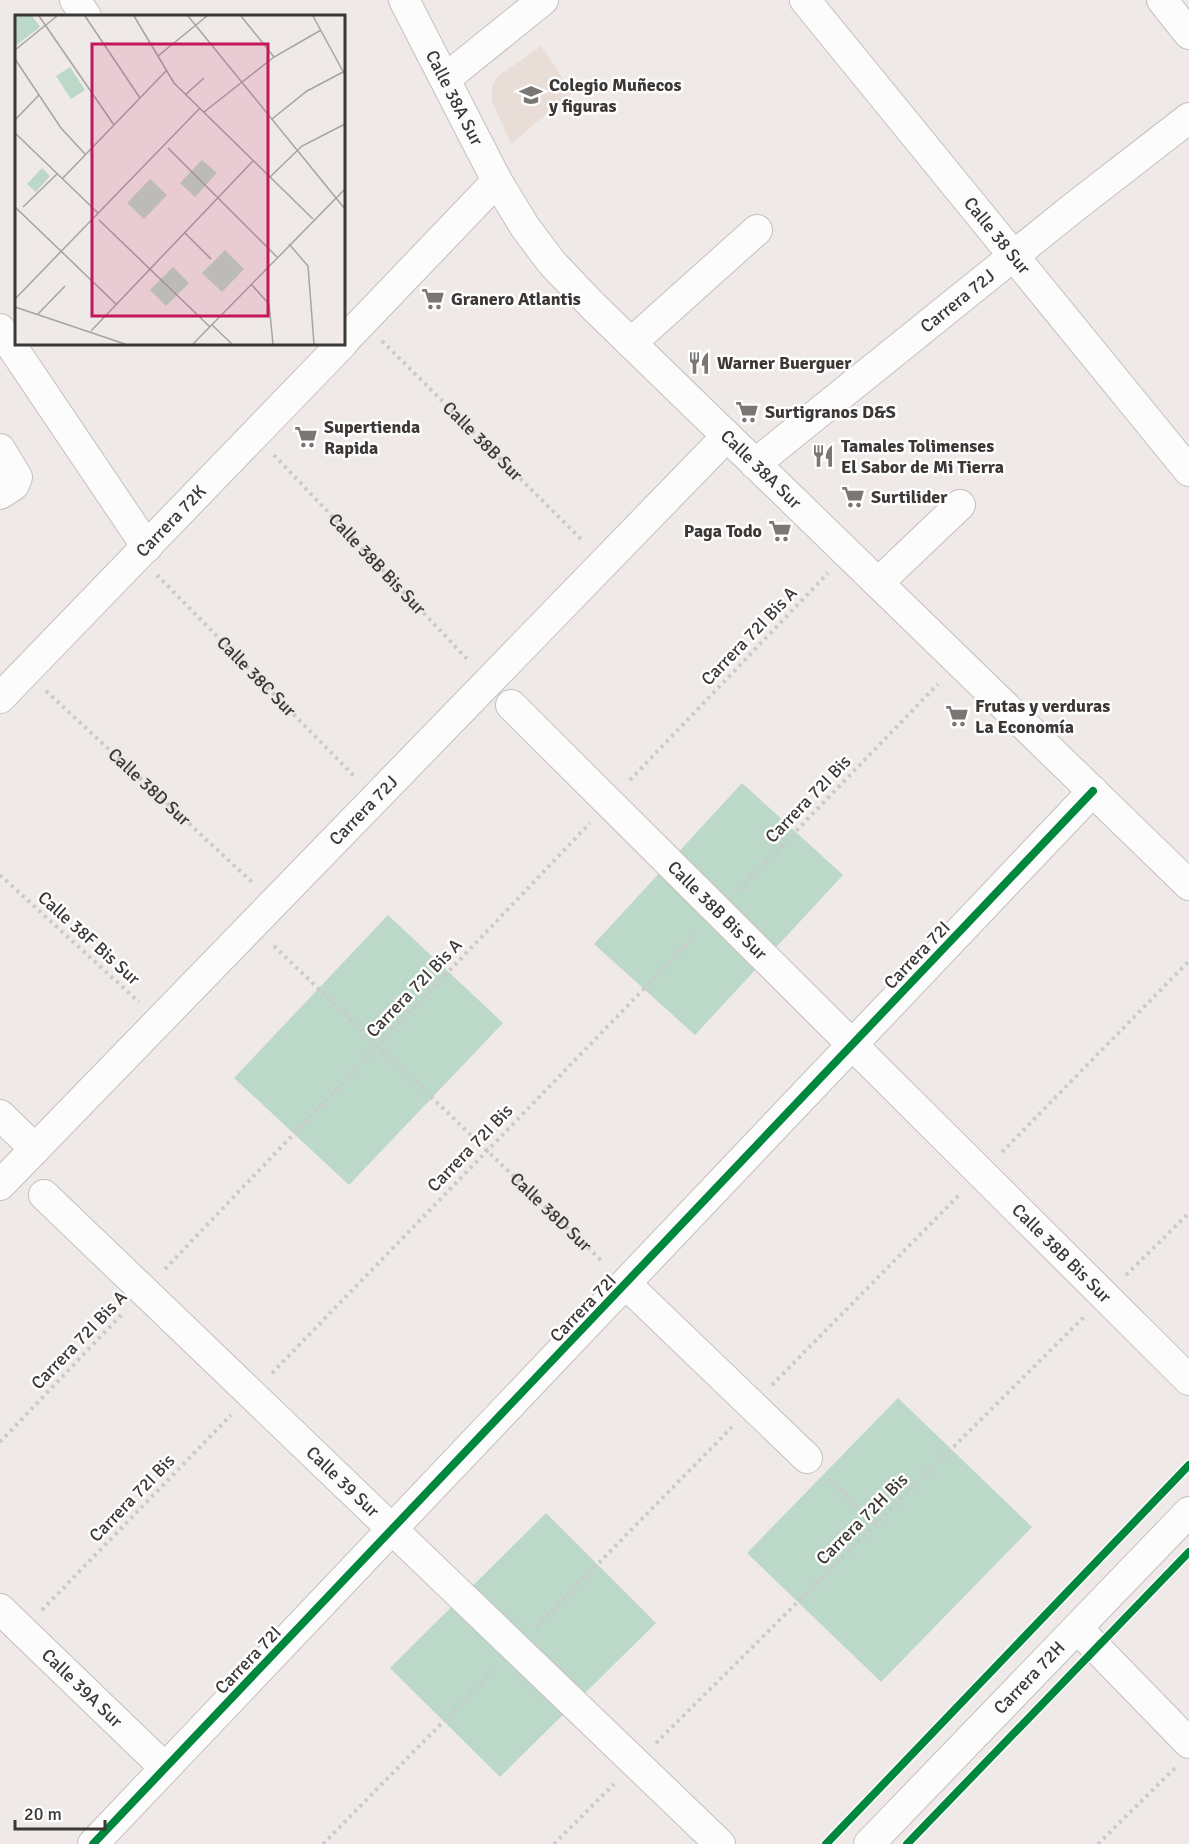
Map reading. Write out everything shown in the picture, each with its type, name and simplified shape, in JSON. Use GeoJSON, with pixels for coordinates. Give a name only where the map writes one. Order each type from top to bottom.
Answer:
{"type":"FeatureCollection","features":[{"type":"Feature","properties":{"kind":"street"},"geometry":{"type":"LineString","coordinates":[[75,0],[85,15]]}},
{"type":"Feature","properties":{"kind":"street","name":"Calle 38A Sur"},"geometry":{"type":"LineString","coordinates":[[404,0],[497,181],[525,227],[552,263],[630,343],[1189,885]]}},
{"type":"Feature","properties":{"kind":"street"},"geometry":{"type":"LineString","coordinates":[[445,79],[543,0]]}},
{"type":"Feature","properties":{"kind":"street","name":"Calle 38 Sur"},"geometry":{"type":"LineString","coordinates":[[805,0],[1189,471]]}},
{"type":"Feature","properties":{"kind":"street"},"geometry":{"type":"LineString","coordinates":[[1162,0],[1189,34]]}},
{"type":"Feature","properties":{"kind":"street","name":"Carrera 72J"},"geometry":{"type":"LineString","coordinates":[[755,464],[1189,118]]}},
{"type":"Feature","properties":{"kind":"street","name":"Carrera 72K"},"geometry":{"type":"LineString","coordinates":[[349,336],[497,181]]}},
{"type":"Feature","properties":{"kind":"street"},"geometry":{"type":"LineString","coordinates":[[630,343],[757,230]]}},
{"type":"Feature","properties":{"kind":"street"},"geometry":{"type":"LineString","coordinates":[[1,333],[142,551]]}},
{"type":"Feature","properties":{"kind":"street","name":"Carrera 72K"},"geometry":{"type":"LineString","coordinates":[[0,698],[254,434],[313,355],[332,345]]}},
{"type":"Feature","properties":{"kind":"street","name":"Carrera 72J"},"geometry":{"type":"LineString","coordinates":[[0,1185],[727,436]]}},
{"type":"Feature","properties":{"kind":"street"},"geometry":{"type":"LineString","coordinates":[[0,449],[17,477],[14,485],[0,494]]}},
{"type":"Feature","properties":{"kind":"street"},"geometry":{"type":"LineString","coordinates":[[878,583],[960,505]]}},
{"type":"Feature","properties":{"kind":"street","name":"Calle 38B Bis Sur"},"geometry":{"type":"LineString","coordinates":[[511,705],[1189,1380]]}},
{"type":"Feature","properties":{"kind":"street","name":"Carrera 72I"},"geometry":{"type":"LineString","coordinates":[[93,1844],[1093,791]]}},
{"type":"Feature","properties":{"kind":"street"},"geometry":{"type":"LineString","coordinates":[[0,1115],[35,1149]]}},
{"type":"Feature","properties":{"kind":"street","name":"Calle 39 Sur"},"geometry":{"type":"LineString","coordinates":[[44,1195],[720,1844]]}},
{"type":"Feature","properties":{"kind":"street"},"geometry":{"type":"LineString","coordinates":[[626,1284],[807,1458]]}},
{"type":"Feature","properties":{"kind":"street","name":"Carrera 72H"},"geometry":{"type":"LineString","coordinates":[[869,1844],[1189,1512]]}},
{"type":"Feature","properties":{"kind":"street","name":"Calle 39A Sur"},"geometry":{"type":"LineString","coordinates":[[0,1609],[165,1768]]}},
{"type":"Feature","properties":{"kind":"street"},"geometry":{"type":"LineString","coordinates":[[1078,1629],[1185,1752]]}},
{"type":"Feature","properties":{"kind":"path"},"geometry":{"type":"LineString","coordinates":[[807,1458],[875,1524]]}},
{"type":"Feature","properties":{"kind":"path"},"geometry":{"type":"LineString","coordinates":[[1098,1844],[1185,1752]]}},
{"type":"Feature","properties":{"kind":"shaded area","name":"Colegio Muñecos y figuras"},"geometry":{"type":"Polygon","coordinates":[[[541,46],[572,92],[511,144],[492,101],[492,87],[498,76],[541,46]]]}},
{"type":"Feature","properties":{"kind":"green space"},"geometry":{"type":"Polygon","coordinates":[[[742,783],[843,875],[695,1035],[594,944],[742,783]]]}},
{"type":"Feature","properties":{"kind":"green space"},"geometry":{"type":"Polygon","coordinates":[[[388,915],[503,1023],[349,1185],[234,1078],[388,915]]]}},
{"type":"Feature","properties":{"kind":"green space"},"geometry":{"type":"Polygon","coordinates":[[[898,1398],[1032,1527],[881,1682],[747,1553],[898,1398]]]}},
{"type":"Feature","properties":{"kind":"green space"},"geometry":{"type":"Polygon","coordinates":[[[546,1513],[656,1623],[500,1777],[390,1668],[546,1513]]]}},
{"type":"Feature","properties":{"kind":"cycle path"},"geometry":{"type":"LineString","coordinates":[[93,1844],[1093,791]]}},
{"type":"Feature","properties":{"kind":"cycle path"},"geometry":{"type":"LineString","coordinates":[[826,1844],[1189,1465]]}},
{"type":"Feature","properties":{"kind":"cycle path"},"geometry":{"type":"LineString","coordinates":[[907,1844],[1189,1552]]}},
{"type":"Feature","properties":{"kind":"place","name":"Colegio Muñecos y figuras"},"geometry":{"type":"Point","coordinates":[531,95]}},
{"type":"Feature","properties":{"kind":"place","name":"Granero Atlantis"},"geometry":{"type":"Point","coordinates":[433,299]}},
{"type":"Feature","properties":{"kind":"place","name":"Warner Buerguer"},"geometry":{"type":"Point","coordinates":[699,363]}},
{"type":"Feature","properties":{"kind":"place","name":"Surtigranos D&S"},"geometry":{"type":"Point","coordinates":[747,412]}},
{"type":"Feature","properties":{"kind":"place","name":"Supertienda Rapida"},"geometry":{"type":"Point","coordinates":[306,437]}},
{"type":"Feature","properties":{"kind":"place","name":"Tamales Tolimenses El Sabor de Mi Tierra"},"geometry":{"type":"Point","coordinates":[823,456]}},
{"type":"Feature","properties":{"kind":"place","name":"Surtilider"},"geometry":{"type":"Point","coordinates":[853,497]}},
{"type":"Feature","properties":{"kind":"place","name":"Paga Todo"},"geometry":{"type":"Point","coordinates":[780,531]}},
{"type":"Feature","properties":{"kind":"place","name":"Frutas y verduras La Economía"},"geometry":{"type":"Point","coordinates":[957,716]}}]}
